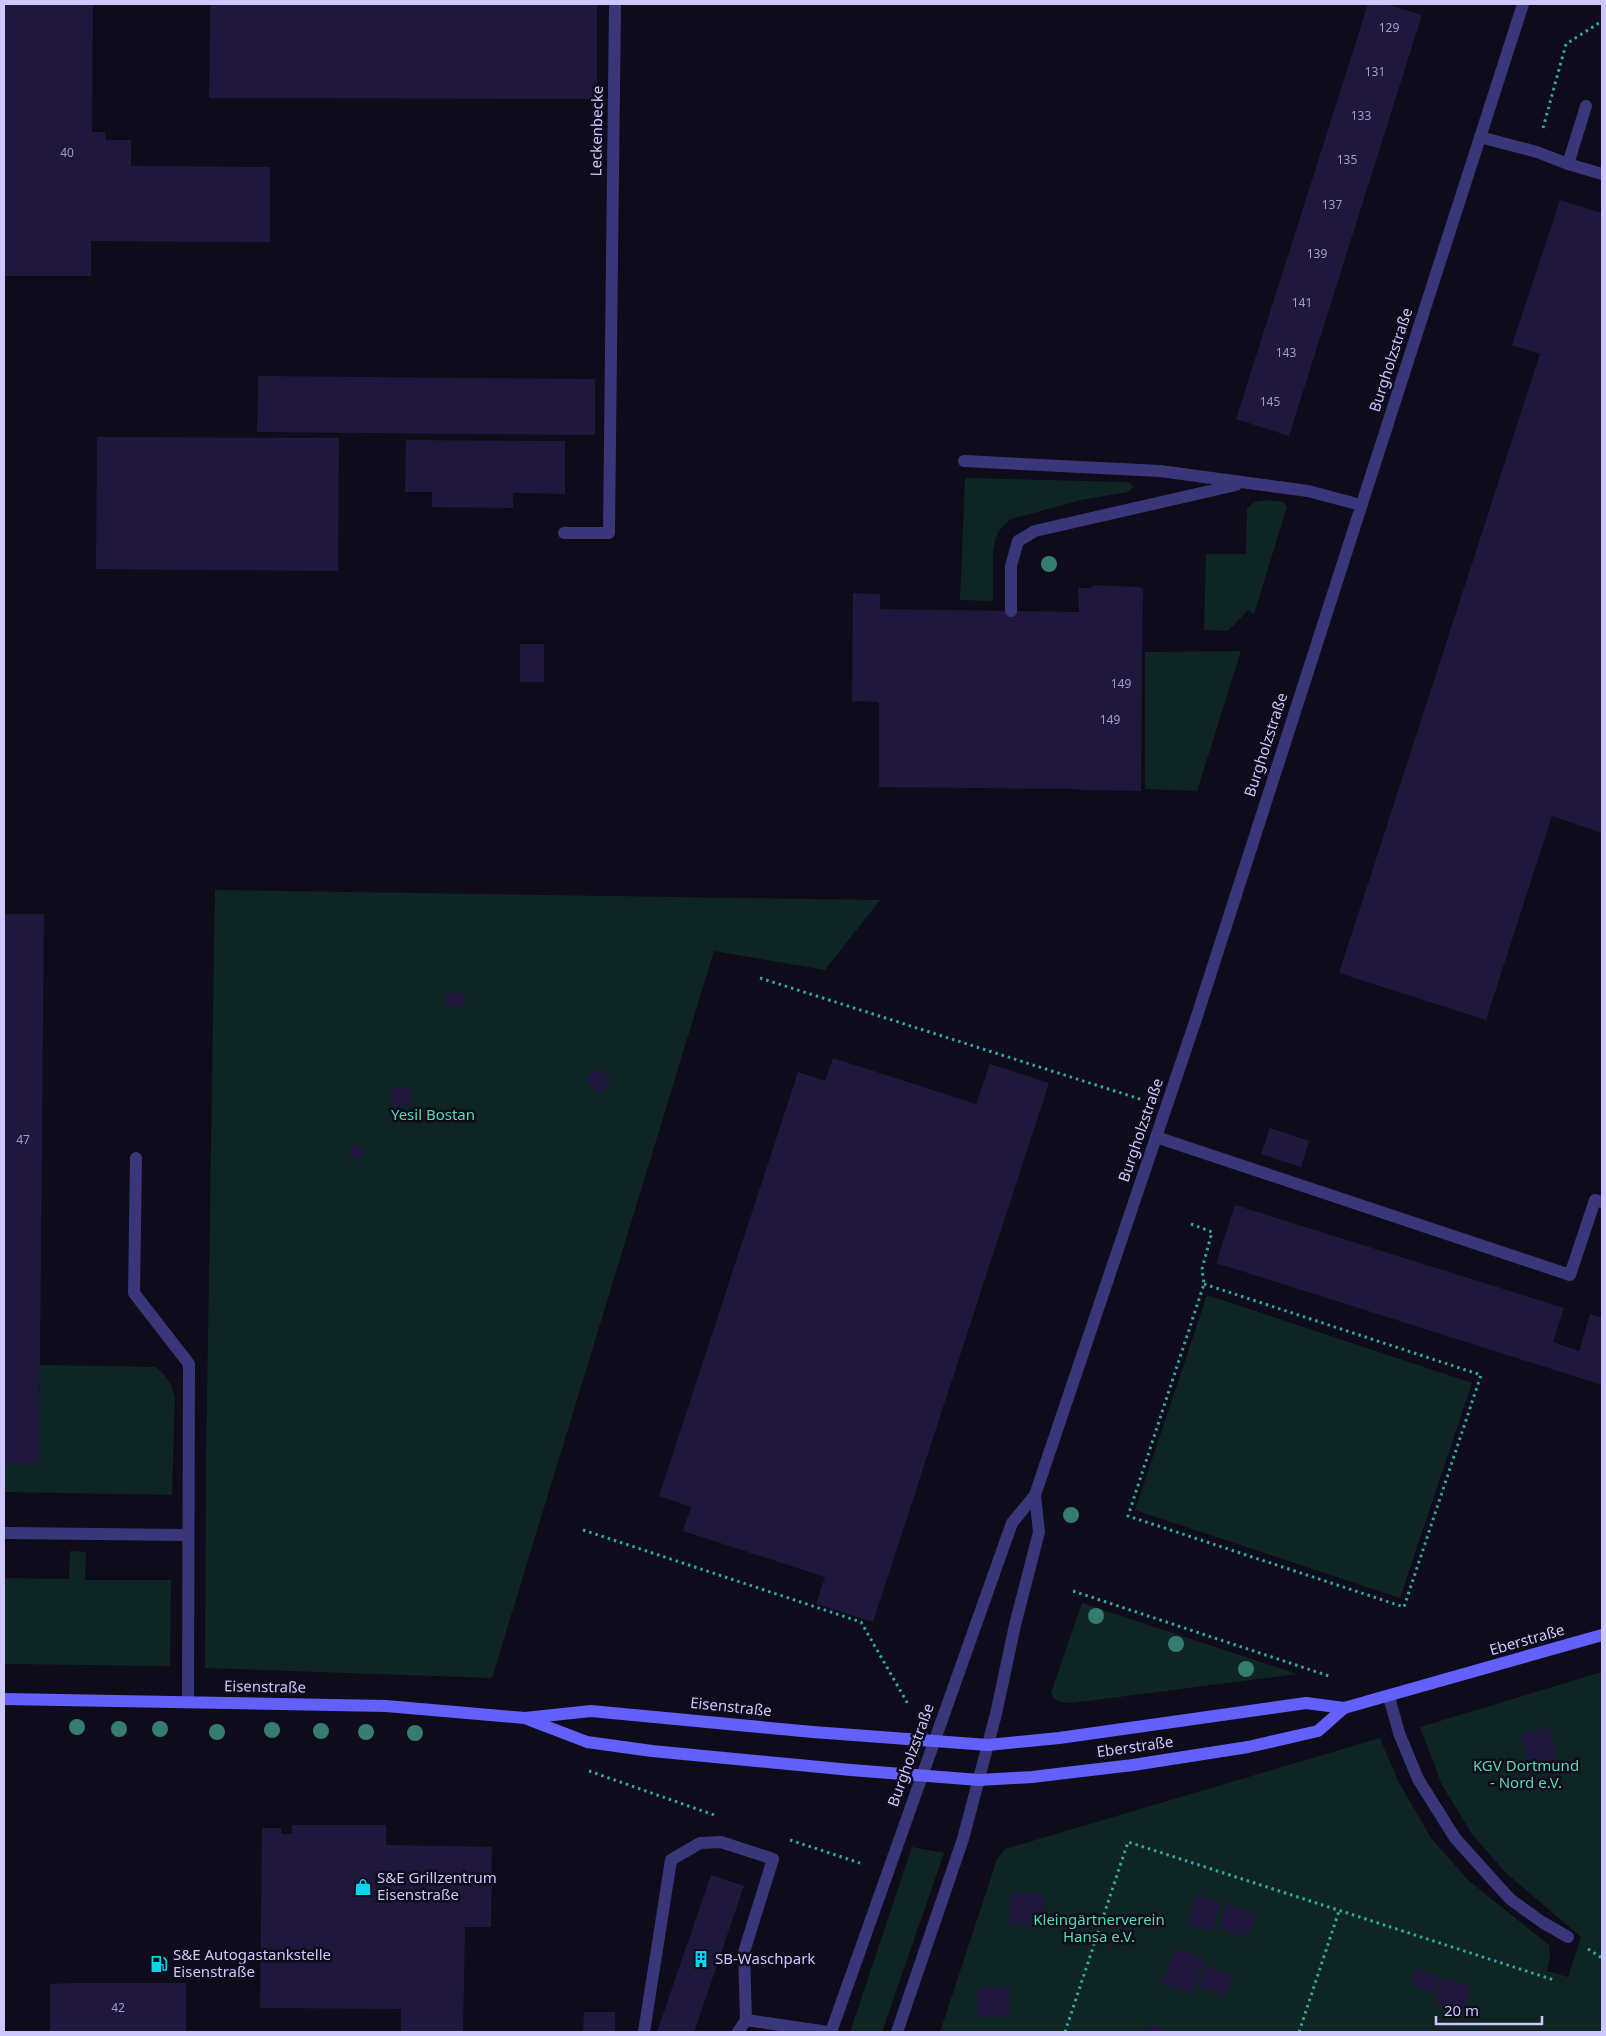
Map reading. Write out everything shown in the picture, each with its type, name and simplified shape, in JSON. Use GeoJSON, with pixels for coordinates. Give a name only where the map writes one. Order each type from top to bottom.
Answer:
{"type":"FeatureCollection","features":[{"type":"Feature","properties":{"kind":"street","name":"Leckenbecke"},"geometry":{"type":"LineString","coordinates":[[564,533],[609,533],[615,4]]}},
{"type":"Feature","properties":{"kind":"street","name":"Burgholzstraße"},"geometry":{"type":"LineString","coordinates":[[829,2032],[1012,1524],[1034,1495],[1156,1137],[1523,4]]}},
{"type":"Feature","properties":{"kind":"street"},"geometry":{"type":"LineString","coordinates":[[1568,164],[1586,106]]}},
{"type":"Feature","properties":{"kind":"street"},"geometry":{"type":"LineString","coordinates":[[1480,137],[1537,152],[1602,174]]}},
{"type":"Feature","properties":{"kind":"street"},"geometry":{"type":"LineString","coordinates":[[964,461],[1160,471],[1308,491],[1361,505]]}},
{"type":"Feature","properties":{"kind":"street"},"geometry":{"type":"LineString","coordinates":[[1011,611],[1011,566],[1018,541],[1035,531],[1246,483]]}},
{"type":"Feature","properties":{"kind":"street"},"geometry":{"type":"LineString","coordinates":[[1156,1137],[1570,1275],[1595,1200],[1602,1202]]}},
{"type":"Feature","properties":{"kind":"street"},"geometry":{"type":"LineString","coordinates":[[136,1158],[134,1293],[188,1364],[188,1702]]}},
{"type":"Feature","properties":{"kind":"street","name":"Burgholzstraße"},"geometry":{"type":"LineString","coordinates":[[897,2032],[957,1857],[988,1745],[1015,1625],[1039,1532],[1034,1495]]}},
{"type":"Feature","properties":{"kind":"street"},"geometry":{"type":"LineString","coordinates":[[4,1533],[188,1535]]}},
{"type":"Feature","properties":{"kind":"street","name":"Eberstraße"},"geometry":{"type":"LineString","coordinates":[[933,1740],[988,1745],[1060,1738],[1306,1704],[1344,1708],[1602,1635]]}},
{"type":"Feature","properties":{"kind":"street"},"geometry":{"type":"LineString","coordinates":[[1388,1697],[1399,1733],[1418,1779],[1455,1838],[1510,1900],[1542,1922],[1568,1936]]}},
{"type":"Feature","properties":{"kind":"street","name":"Eisenstraße"},"geometry":{"type":"LineString","coordinates":[[4,1699],[386,1706],[525,1718],[591,1711],[813,1732],[933,1740]]}},
{"type":"Feature","properties":{"kind":"street","name":"Eberstraße"},"geometry":{"type":"LineString","coordinates":[[921,1776],[979,1780],[1032,1777],[1248,1747],[1318,1731],[1344,1708]]}},
{"type":"Feature","properties":{"kind":"street","name":"Eisenstraße"},"geometry":{"type":"LineString","coordinates":[[525,1718],[587,1742],[661,1752],[921,1776]]}},
{"type":"Feature","properties":{"kind":"street"},"geometry":{"type":"LineString","coordinates":[[644,2032],[671,1860],[700,1843],[720,1842],[773,1859],[744,1952],[746,2020],[738,2032]]}},
{"type":"Feature","properties":{"kind":"street"},"geometry":{"type":"LineString","coordinates":[[746,2020],[829,2032]]}},
{"type":"Feature","properties":{"kind":"path"},"geometry":{"type":"LineString","coordinates":[[1537,152],[1566,44],[1602,21]]}},
{"type":"Feature","properties":{"kind":"path"},"geometry":{"type":"LineString","coordinates":[[760,978],[1165,1108]]}},
{"type":"Feature","properties":{"kind":"path"},"geometry":{"type":"LineString","coordinates":[[1192,1224],[1212,1232],[1202,1269],[1204,1284],[1128,1516],[1404,1607],[1481,1375],[1204,1284]]}},
{"type":"Feature","properties":{"kind":"path"},"geometry":{"type":"LineString","coordinates":[[583,1530],[862,1622],[908,1704]]}},
{"type":"Feature","properties":{"kind":"path"},"geometry":{"type":"LineString","coordinates":[[1073,1592],[1332,1678]]}},
{"type":"Feature","properties":{"kind":"path"},"geometry":{"type":"LineString","coordinates":[[1065,2032],[1128,1842],[1554,1980]]}},
{"type":"Feature","properties":{"kind":"path"},"geometry":{"type":"LineString","coordinates":[[1299,2032],[1339,1911]]}},
{"type":"Feature","properties":{"kind":"green space"},"geometry":{"type":"Polygon","coordinates":[[[965,478],[1127,482],[1133,487],[1128,492],[1081,500],[1011,519],[1000,529],[995,540],[993,552],[993,601],[960,600],[965,478]]]}},
{"type":"Feature","properties":{"kind":"green space"},"geometry":{"type":"Polygon","coordinates":[[[1266,500],[1284,502],[1287,507],[1254,614],[1248,610],[1228,631],[1204,630],[1206,554],[1246,554],[1247,509],[1254,502],[1266,500]]]}},
{"type":"Feature","properties":{"kind":"green space"},"geometry":{"type":"Polygon","coordinates":[[[1241,651],[1197,791],[1145,789],[1145,652],[1241,651]]]}},
{"type":"Feature","properties":{"kind":"green space","name":"Yesil Bostan"},"geometry":{"type":"Polygon","coordinates":[[[215,890],[880,900],[825,970],[714,951],[492,1678],[205,1668],[206,1466],[215,890]]]}},
{"type":"Feature","properties":{"kind":"green space"},"geometry":{"type":"Polygon","coordinates":[[[1207,1295],[1472,1383],[1400,1598],[1135,1510],[1207,1295]]]}},
{"type":"Feature","properties":{"kind":"green space"},"geometry":{"type":"Polygon","coordinates":[[[40,1365],[155,1367],[162,1373],[170,1383],[175,1396],[172,1495],[4,1492],[4,1464],[38,1464],[40,1365]]]}},
{"type":"Feature","properties":{"kind":"green space"},"geometry":{"type":"Polygon","coordinates":[[[70,1551],[86,1552],[85,1580],[171,1580],[170,1666],[4,1664],[4,1578],[69,1579],[70,1551]]]}},
{"type":"Feature","properties":{"kind":"green space"},"geometry":{"type":"Polygon","coordinates":[[[1082,1603],[1297,1674],[1072,1703],[1059,1701],[1051,1693],[1082,1603]]]}},
{"type":"Feature","properties":{"kind":"green space"},"geometry":{"type":"Polygon","coordinates":[[[1602,1672],[1602,2032],[940,2032],[997,1859],[1005,1849],[1380,1738],[1398,1781],[1431,1838],[1469,1881],[1549,1945],[1550,1957],[1547,1971],[1568,1977],[1581,1937],[1505,1872],[1472,1834],[1442,1785],[1420,1727],[1602,1672]]]}},
{"type":"Feature","properties":{"kind":"green space"},"geometry":{"type":"Polygon","coordinates":[[[912,1847],[944,1853],[882,2032],[850,2032],[912,1847]]]}},
{"type":"Feature","properties":{"kind":"building"},"geometry":{"type":"Polygon","coordinates":[[[4,4],[93,4],[92,132],[105,132],[106,140],[131,140],[131,166],[270,167],[270,242],[91,241],[91,276],[4,276],[4,4]]]}},
{"type":"Feature","properties":{"kind":"building"},"geometry":{"type":"Polygon","coordinates":[[[210,4],[597,4],[597,99],[209,98],[210,4]]]}},
{"type":"Feature","properties":{"kind":"building"},"geometry":{"type":"Polygon","coordinates":[[[1368,4],[1386,4],[1422,15],[1289,436],[1236,419],[1368,4]]]}},
{"type":"Feature","properties":{"kind":"building"},"geometry":{"type":"Polygon","coordinates":[[[1560,200],[1602,213],[1602,833],[1552,816],[1486,1020],[1339,973],[1540,354],[1512,345],[1560,200]]]}},
{"type":"Feature","properties":{"kind":"building"},"geometry":{"type":"Polygon","coordinates":[[[258,376],[595,379],[595,435],[257,432],[258,376]]]}},
{"type":"Feature","properties":{"kind":"building"},"geometry":{"type":"Polygon","coordinates":[[[97,437],[339,438],[338,571],[96,569],[97,437]]]}},
{"type":"Feature","properties":{"kind":"building"},"geometry":{"type":"Polygon","coordinates":[[[406,440],[565,441],[565,494],[513,493],[513,508],[432,507],[432,492],[405,492],[406,440]]]}},
{"type":"Feature","properties":{"kind":"building"},"geometry":{"type":"Polygon","coordinates":[[[1093,585],[1140,587],[1143,590],[1141,791],[879,787],[879,702],[852,701],[853,593],[880,594],[880,609],[1079,612],[1078,588],[1092,588],[1093,585]]]}},
{"type":"Feature","properties":{"kind":"building"},"geometry":{"type":"Polygon","coordinates":[[[520,644],[544,644],[544,682],[520,682],[520,644]]]}},
{"type":"Feature","properties":{"kind":"building"},"geometry":{"type":"Polygon","coordinates":[[[4,914],[44,914],[39,1464],[4,1464],[4,914]]]}},
{"type":"Feature","properties":{"kind":"building"},"geometry":{"type":"Polygon","coordinates":[[[446,992],[465,994],[463,1008],[445,1005],[446,992]]]}},
{"type":"Feature","properties":{"kind":"building"},"geometry":{"type":"Polygon","coordinates":[[[833,1058],[976,1104],[990,1064],[1049,1083],[873,1622],[816,1604],[825,1577],[683,1531],[691,1507],[659,1496],[798,1072],[825,1081],[833,1058]]]}},
{"type":"Feature","properties":{"kind":"building"},"geometry":{"type":"Polygon","coordinates":[[[597,1067],[612,1082],[601,1094],[585,1079],[597,1067]]]}},
{"type":"Feature","properties":{"kind":"building"},"geometry":{"type":"Polygon","coordinates":[[[392,1088],[411,1088],[411,1107],[391,1106],[392,1088]]]}},
{"type":"Feature","properties":{"kind":"building"},"geometry":{"type":"Polygon","coordinates":[[[1270,1128],[1309,1141],[1301,1167],[1261,1154],[1270,1128]]]}},
{"type":"Feature","properties":{"kind":"building"},"geometry":{"type":"Polygon","coordinates":[[[353,1143],[365,1150],[360,1160],[348,1154],[353,1143]]]}},
{"type":"Feature","properties":{"kind":"building"},"geometry":{"type":"Polygon","coordinates":[[[1235,1205],[1564,1308],[1553,1342],[1579,1351],[1590,1314],[1602,1318],[1602,1385],[1216,1263],[1235,1205]]]}},
{"type":"Feature","properties":{"kind":"building"},"geometry":{"type":"Polygon","coordinates":[[[1549,1727],[1557,1758],[1529,1765],[1521,1734],[1549,1727]]]}},
{"type":"Feature","properties":{"kind":"building","name":"S&E Grillzentrum Eisenstraße"},"geometry":{"type":"Polygon","coordinates":[[[292,1825],[386,1825],[386,1845],[492,1847],[491,1927],[465,1927],[463,2032],[401,2032],[401,2009],[260,2008],[262,1828],[281,1828],[281,1834],[292,1834],[292,1825]]]}},
{"type":"Feature","properties":{"kind":"building","name":"SB-Waschpark"},"geometry":{"type":"Polygon","coordinates":[[[711,1875],[744,1886],[694,2032],[657,2032],[711,1875]]]}},
{"type":"Feature","properties":{"kind":"building"},"geometry":{"type":"Polygon","coordinates":[[[1010,1894],[1044,1894],[1044,1925],[1010,1925],[1010,1894]]]}},
{"type":"Feature","properties":{"kind":"building"},"geometry":{"type":"Polygon","coordinates":[[[1197,1894],[1221,1902],[1212,1932],[1188,1925],[1197,1894]]]}},
{"type":"Feature","properties":{"kind":"building"},"geometry":{"type":"Polygon","coordinates":[[[1226,1904],[1256,1914],[1248,1937],[1219,1928],[1226,1904]]]}},
{"type":"Feature","properties":{"kind":"building"},"geometry":{"type":"Polygon","coordinates":[[[1175,1948],[1205,1959],[1192,1995],[1162,1984],[1175,1948]]]}},
{"type":"Feature","properties":{"kind":"building"},"geometry":{"type":"Polygon","coordinates":[[[1205,1966],[1233,1975],[1225,1996],[1198,1987],[1205,1966]]]}},
{"type":"Feature","properties":{"kind":"building"},"geometry":{"type":"Polygon","coordinates":[[[1415,1969],[1440,1977],[1435,1992],[1410,1985],[1415,1969]]]}},
{"type":"Feature","properties":{"kind":"building"},"geometry":{"type":"Polygon","coordinates":[[[1442,1977],[1471,1986],[1463,2012],[1434,2002],[1442,1977]]]}},
{"type":"Feature","properties":{"kind":"building"},"geometry":{"type":"Polygon","coordinates":[[[186,1983],[186,2032],[50,2032],[50,1984],[186,1983]]]}},
{"type":"Feature","properties":{"kind":"building"},"geometry":{"type":"Polygon","coordinates":[[[977,1987],[1009,1987],[1010,2017],[977,2017],[977,1987]]]}},
{"type":"Feature","properties":{"kind":"building"},"geometry":{"type":"Polygon","coordinates":[[[584,2012],[615,2012],[615,2032],[583,2032],[584,2012]]]}},
{"type":"Feature","properties":{"kind":"building"},"geometry":{"type":"Polygon","coordinates":[[[1149,2025],[1170,2032],[1147,2032],[1149,2025]]]}},
{"type":"Feature","properties":{"kind":"place","name":"S&E Grillzentrum Eisenstraße"},"geometry":{"type":"Point","coordinates":[363,1887]}},
{"type":"Feature","properties":{"kind":"place","name":"SB-Waschpark"},"geometry":{"type":"Point","coordinates":[701,1959]}},
{"type":"Feature","properties":{"kind":"place","name":"S&E Autogastankstelle Eisenstraße"},"geometry":{"type":"Point","coordinates":[159,1964]}},
{"type":"Feature","properties":{"kind":"park label","name":"KGV Dortmund - Nord e.V."},"geometry":{"type":"Point","coordinates":[1526,1774]}},
{"type":"Feature","properties":{"kind":"park label","name":"Kleingärtnerverein Hansa e.V."},"geometry":{"type":"Point","coordinates":[1099,1928]}}]}
